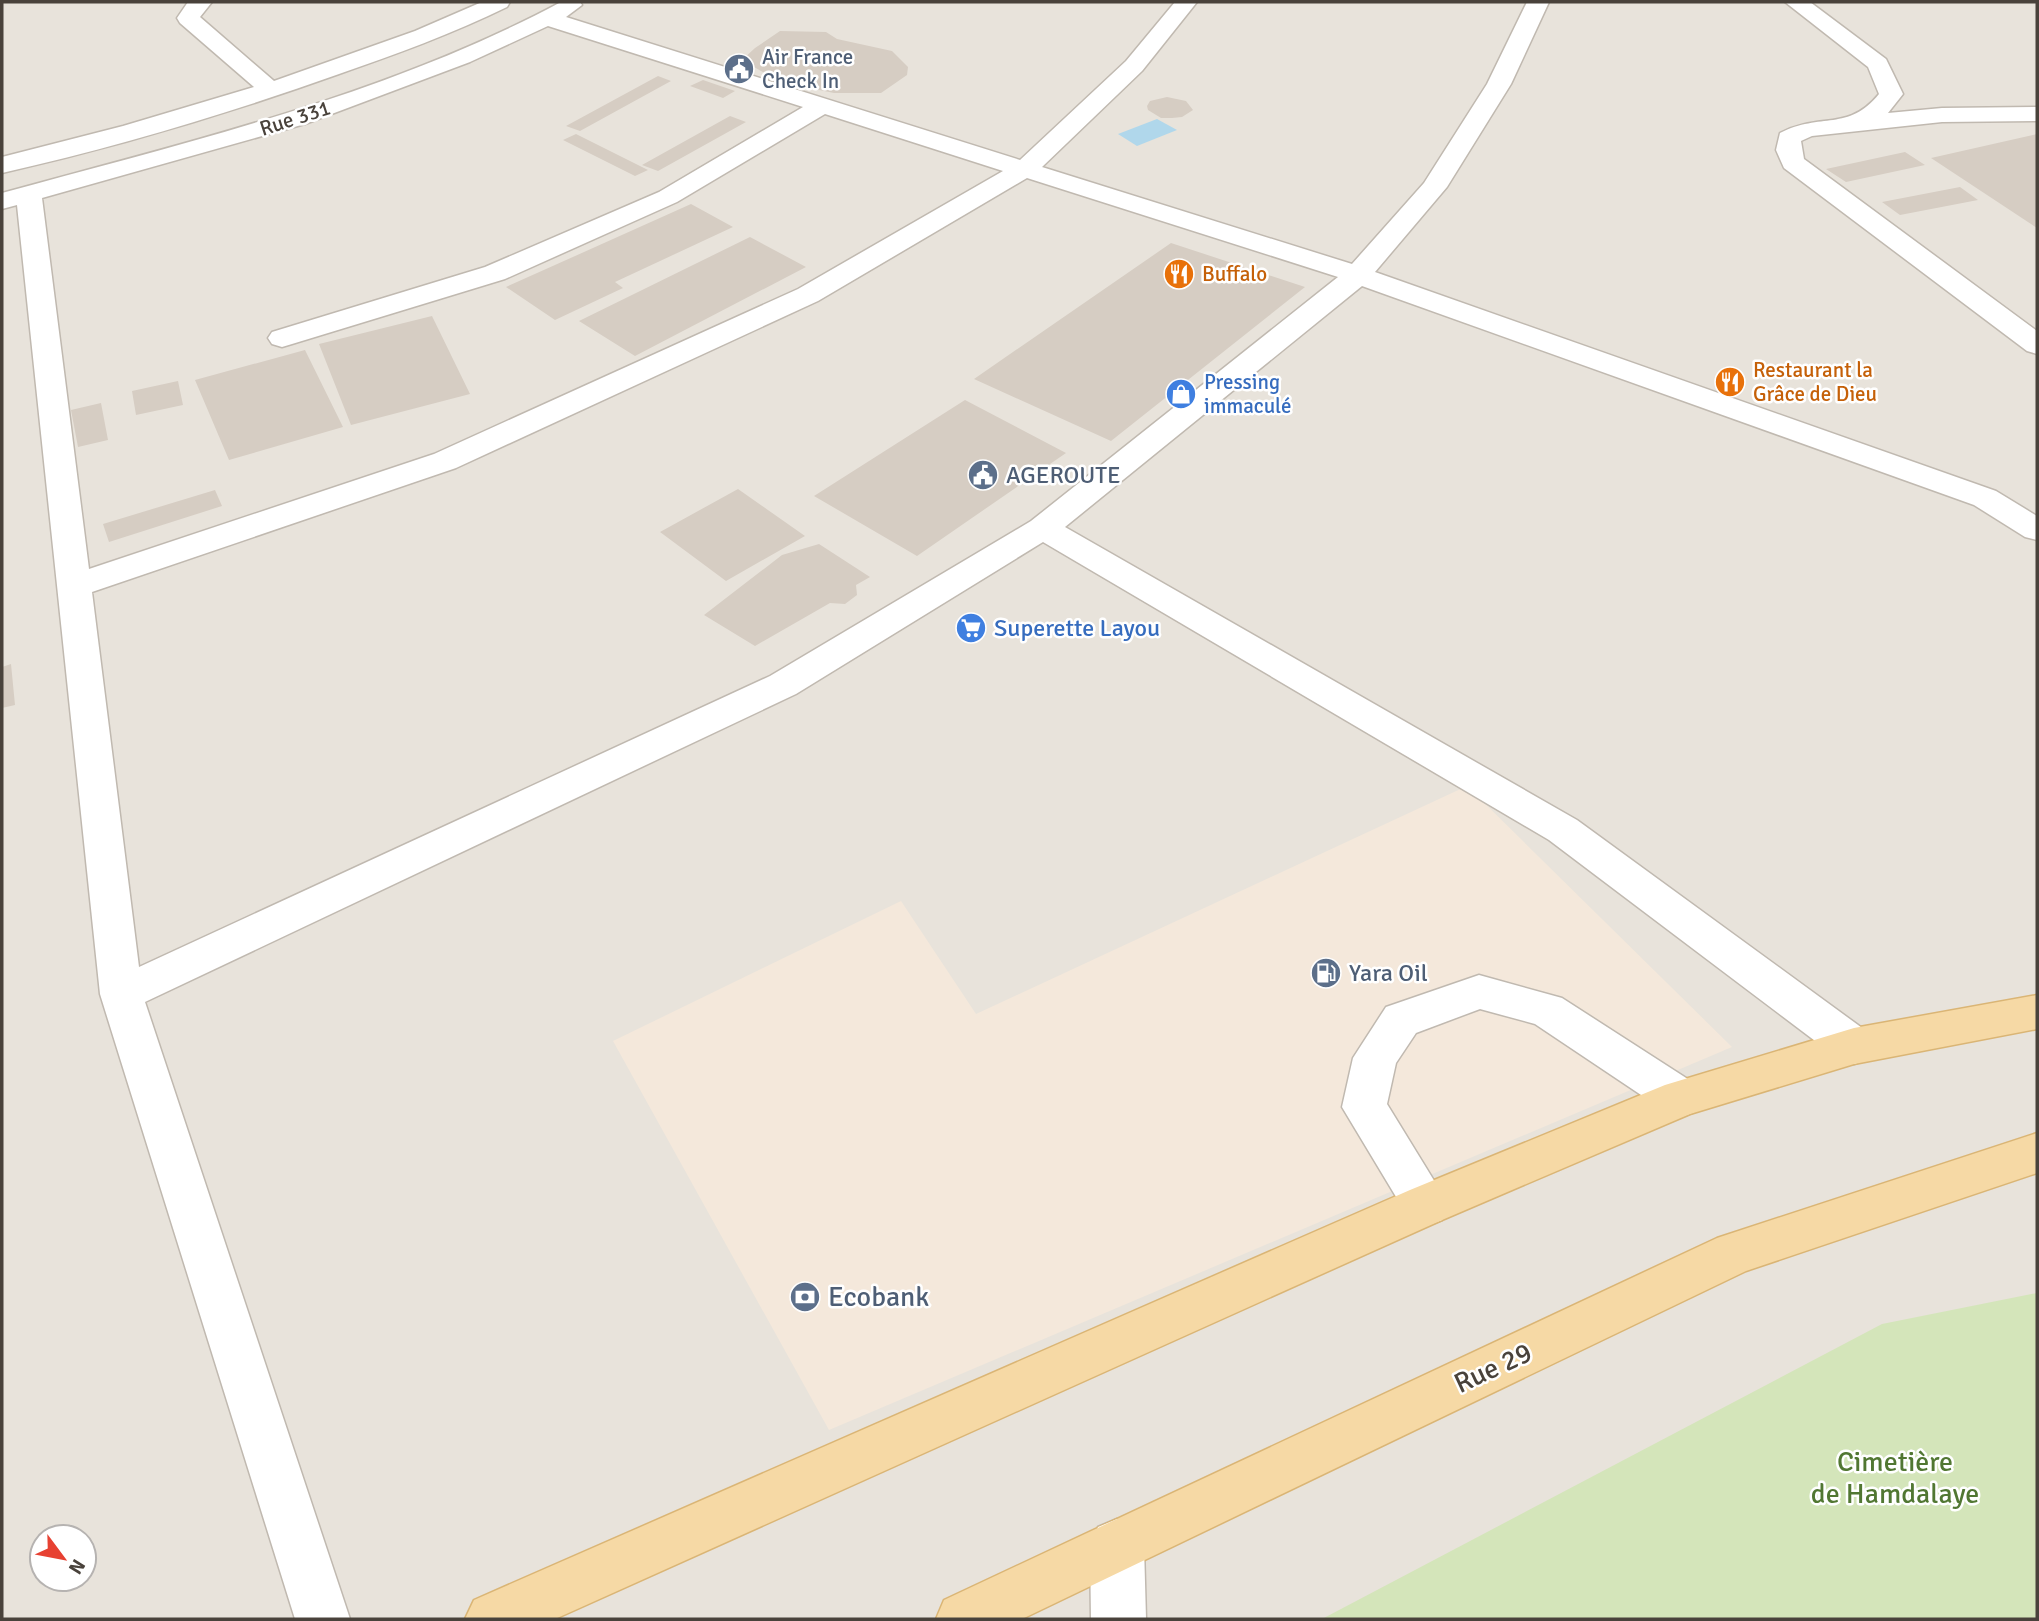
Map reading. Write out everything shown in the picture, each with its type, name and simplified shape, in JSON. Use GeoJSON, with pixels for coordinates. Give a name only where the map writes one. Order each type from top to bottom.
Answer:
{"type":"FeatureCollection","features":[{"type":"Feature","properties":{"kind":"main road"},"geometry":{"type":"LineString","coordinates":[[493,1619],[1426,1205],[1681,1098],[1854,1046],[2037,1012]]}},
{"type":"Feature","properties":{"kind":"main road","name":"Rue 29"},"geometry":{"type":"LineString","coordinates":[[963,1619],[1734,1253],[2037,1153]]}},
{"type":"Feature","properties":{"kind":"street"},"geometry":{"type":"LineString","coordinates":[[201,2],[192,9],[188,18],[272,91]]}},
{"type":"Feature","properties":{"kind":"street","name":"Rue 331"},"geometry":{"type":"LineString","coordinates":[[2,165],[96,142],[272,91],[377,53],[499,2]]}},
{"type":"Feature","properties":{"kind":"street","name":"Rue 331"},"geometry":{"type":"LineString","coordinates":[[15,198],[296,120],[463,57],[576,2]]}},
{"type":"Feature","properties":{"kind":"street"},"geometry":{"type":"LineString","coordinates":[[73,586],[445,461],[808,295],[1024,169],[1135,66],[1186,2]]}},
{"type":"Feature","properties":{"kind":"street"},"geometry":{"type":"LineString","coordinates":[[121,994],[783,685],[1043,528],[1358,275],[1434,187],[1499,85],[1538,2]]}},
{"type":"Feature","properties":{"kind":"street"},"geometry":{"type":"LineString","coordinates":[[1796,2],[1878,64],[1891,94],[1875,114],[1859,122]]}},
{"type":"Feature","properties":{"kind":"street"},"geometry":{"type":"LineString","coordinates":[[547,18],[1358,275],[1985,498],[2037,530]]}},
{"type":"Feature","properties":{"kind":"street"},"geometry":{"type":"LineString","coordinates":[[282,338],[495,273],[668,197],[823,105]]}},
{"type":"Feature","properties":{"kind":"street"},"geometry":{"type":"LineString","coordinates":[[2037,114],[1942,115],[1806,129],[1789,138],[1788,150],[1793,163],[2037,345]]}},
{"type":"Feature","properties":{"kind":"street"},"geometry":{"type":"LineString","coordinates":[[15,198],[73,586],[121,994],[323,1619]]}},
{"type":"Feature","properties":{"kind":"street"},"geometry":{"type":"LineString","coordinates":[[1043,528],[1563,830],[1854,1046]]}},
{"type":"Feature","properties":{"kind":"street"},"geometry":{"type":"LineString","coordinates":[[1426,1205],[1364,1107],[1375,1058],[1401,1020],[1479,992],[1547,1010],[1681,1098]]}},
{"type":"Feature","properties":{"kind":"street"},"geometry":{"type":"LineString","coordinates":[[1117,1546],[1119,1619]]}},
{"type":"Feature","properties":{"kind":"shaded area"},"geometry":{"type":"Polygon","coordinates":[[[2,2],[2037,2],[2037,1619],[2,1619],[2,2]]]}},
{"type":"Feature","properties":{"kind":"shaded area"},"geometry":{"type":"Polygon","coordinates":[[[1467,786],[1732,1047],[829,1430],[613,1041],[901,901],[976,1014],[1467,786]]]}},
{"type":"Feature","properties":{"kind":"green space","name":"Cimetière de Hamdalaye"},"geometry":{"type":"Polygon","coordinates":[[[2037,1293],[2037,1619],[1322,1619],[1882,1324],[2037,1293]]]}},
{"type":"Feature","properties":{"kind":"water"},"geometry":{"type":"Polygon","coordinates":[[[1157,119],[1177,130],[1137,146],[1118,134],[1157,119]]]}},
{"type":"Feature","properties":{"kind":"building"},"geometry":{"type":"Polygon","coordinates":[[[780,31],[826,32],[837,39],[892,51],[908,67],[907,75],[881,93],[834,93],[780,82],[742,60],[780,31]]]}},
{"type":"Feature","properties":{"kind":"building"},"geometry":{"type":"Polygon","coordinates":[[[658,76],[671,81],[580,131],[566,126],[658,76]]]}},
{"type":"Feature","properties":{"kind":"building"},"geometry":{"type":"Polygon","coordinates":[[[703,80],[735,91],[723,98],[690,86],[703,80]]]}},
{"type":"Feature","properties":{"kind":"building"},"geometry":{"type":"Polygon","coordinates":[[[1167,97],[1186,101],[1193,110],[1182,117],[1161,118],[1148,110],[1150,101],[1167,97]]]}},
{"type":"Feature","properties":{"kind":"building"},"geometry":{"type":"Polygon","coordinates":[[[730,116],[746,122],[658,171],[642,165],[730,116]]]}},
{"type":"Feature","properties":{"kind":"building"},"geometry":{"type":"Polygon","coordinates":[[[576,134],[648,170],[635,176],[563,140],[576,134]]]}},
{"type":"Feature","properties":{"kind":"building"},"geometry":{"type":"Polygon","coordinates":[[[2037,134],[2037,228],[1931,158],[2037,134]]]}},
{"type":"Feature","properties":{"kind":"building"},"geometry":{"type":"Polygon","coordinates":[[[1905,152],[1925,165],[1846,182],[1826,169],[1905,152]]]}},
{"type":"Feature","properties":{"kind":"building"},"geometry":{"type":"Polygon","coordinates":[[[1960,187],[1978,200],[1900,215],[1882,202],[1960,187]]]}},
{"type":"Feature","properties":{"kind":"building"},"geometry":{"type":"Polygon","coordinates":[[[691,204],[733,227],[615,282],[623,288],[555,320],[506,287],[691,204]]]}},
{"type":"Feature","properties":{"kind":"building"},"geometry":{"type":"Polygon","coordinates":[[[750,237],[806,267],[635,356],[579,321],[750,237]]]}},
{"type":"Feature","properties":{"kind":"building"},"geometry":{"type":"Polygon","coordinates":[[[1171,243],[1305,287],[1111,441],[974,379],[1171,243]]]}},
{"type":"Feature","properties":{"kind":"building"},"geometry":{"type":"Polygon","coordinates":[[[432,316],[470,394],[351,425],[319,344],[432,316]]]}},
{"type":"Feature","properties":{"kind":"building"},"geometry":{"type":"Polygon","coordinates":[[[305,350],[343,427],[229,460],[195,380],[305,350]]]}},
{"type":"Feature","properties":{"kind":"building"},"geometry":{"type":"Polygon","coordinates":[[[178,381],[183,405],[136,415],[132,391],[178,381]]]}},
{"type":"Feature","properties":{"kind":"building"},"geometry":{"type":"Polygon","coordinates":[[[965,400],[1066,453],[917,556],[814,496],[965,400]]]}},
{"type":"Feature","properties":{"kind":"building"},"geometry":{"type":"Polygon","coordinates":[[[101,403],[108,440],[78,447],[71,410],[101,403]]]}},
{"type":"Feature","properties":{"kind":"building"},"geometry":{"type":"Polygon","coordinates":[[[738,489],[805,536],[726,581],[660,532],[738,489]]]}},
{"type":"Feature","properties":{"kind":"building"},"geometry":{"type":"Polygon","coordinates":[[[215,490],[222,506],[109,542],[103,524],[215,490]]]}},
{"type":"Feature","properties":{"kind":"building"},"geometry":{"type":"Polygon","coordinates":[[[819,544],[870,577],[856,585],[857,595],[845,604],[830,603],[755,646],[704,615],[782,555],[819,544]]]}},
{"type":"Feature","properties":{"kind":"building"},"geometry":{"type":"Polygon","coordinates":[[[11,664],[15,705],[2,708],[2,667],[11,664]]]}},
{"type":"Feature","properties":{"kind":"place","name":"Air France Check In"},"geometry":{"type":"Point","coordinates":[739,69]}},
{"type":"Feature","properties":{"kind":"place","name":"Buffalo"},"geometry":{"type":"Point","coordinates":[1179,274]}},
{"type":"Feature","properties":{"kind":"place","name":"Restaurant la Grâce de Dieu"},"geometry":{"type":"Point","coordinates":[1730,382]}},
{"type":"Feature","properties":{"kind":"place","name":"Pressing immaculé"},"geometry":{"type":"Point","coordinates":[1181,394]}},
{"type":"Feature","properties":{"kind":"place","name":"AGEROUTE"},"geometry":{"type":"Point","coordinates":[983,475]}},
{"type":"Feature","properties":{"kind":"place","name":"Superette Layou"},"geometry":{"type":"Point","coordinates":[971,628]}},
{"type":"Feature","properties":{"kind":"place","name":"Yara Oil"},"geometry":{"type":"Point","coordinates":[1326,973]}},
{"type":"Feature","properties":{"kind":"place","name":"Ecobank"},"geometry":{"type":"Point","coordinates":[805,1297]}}]}
